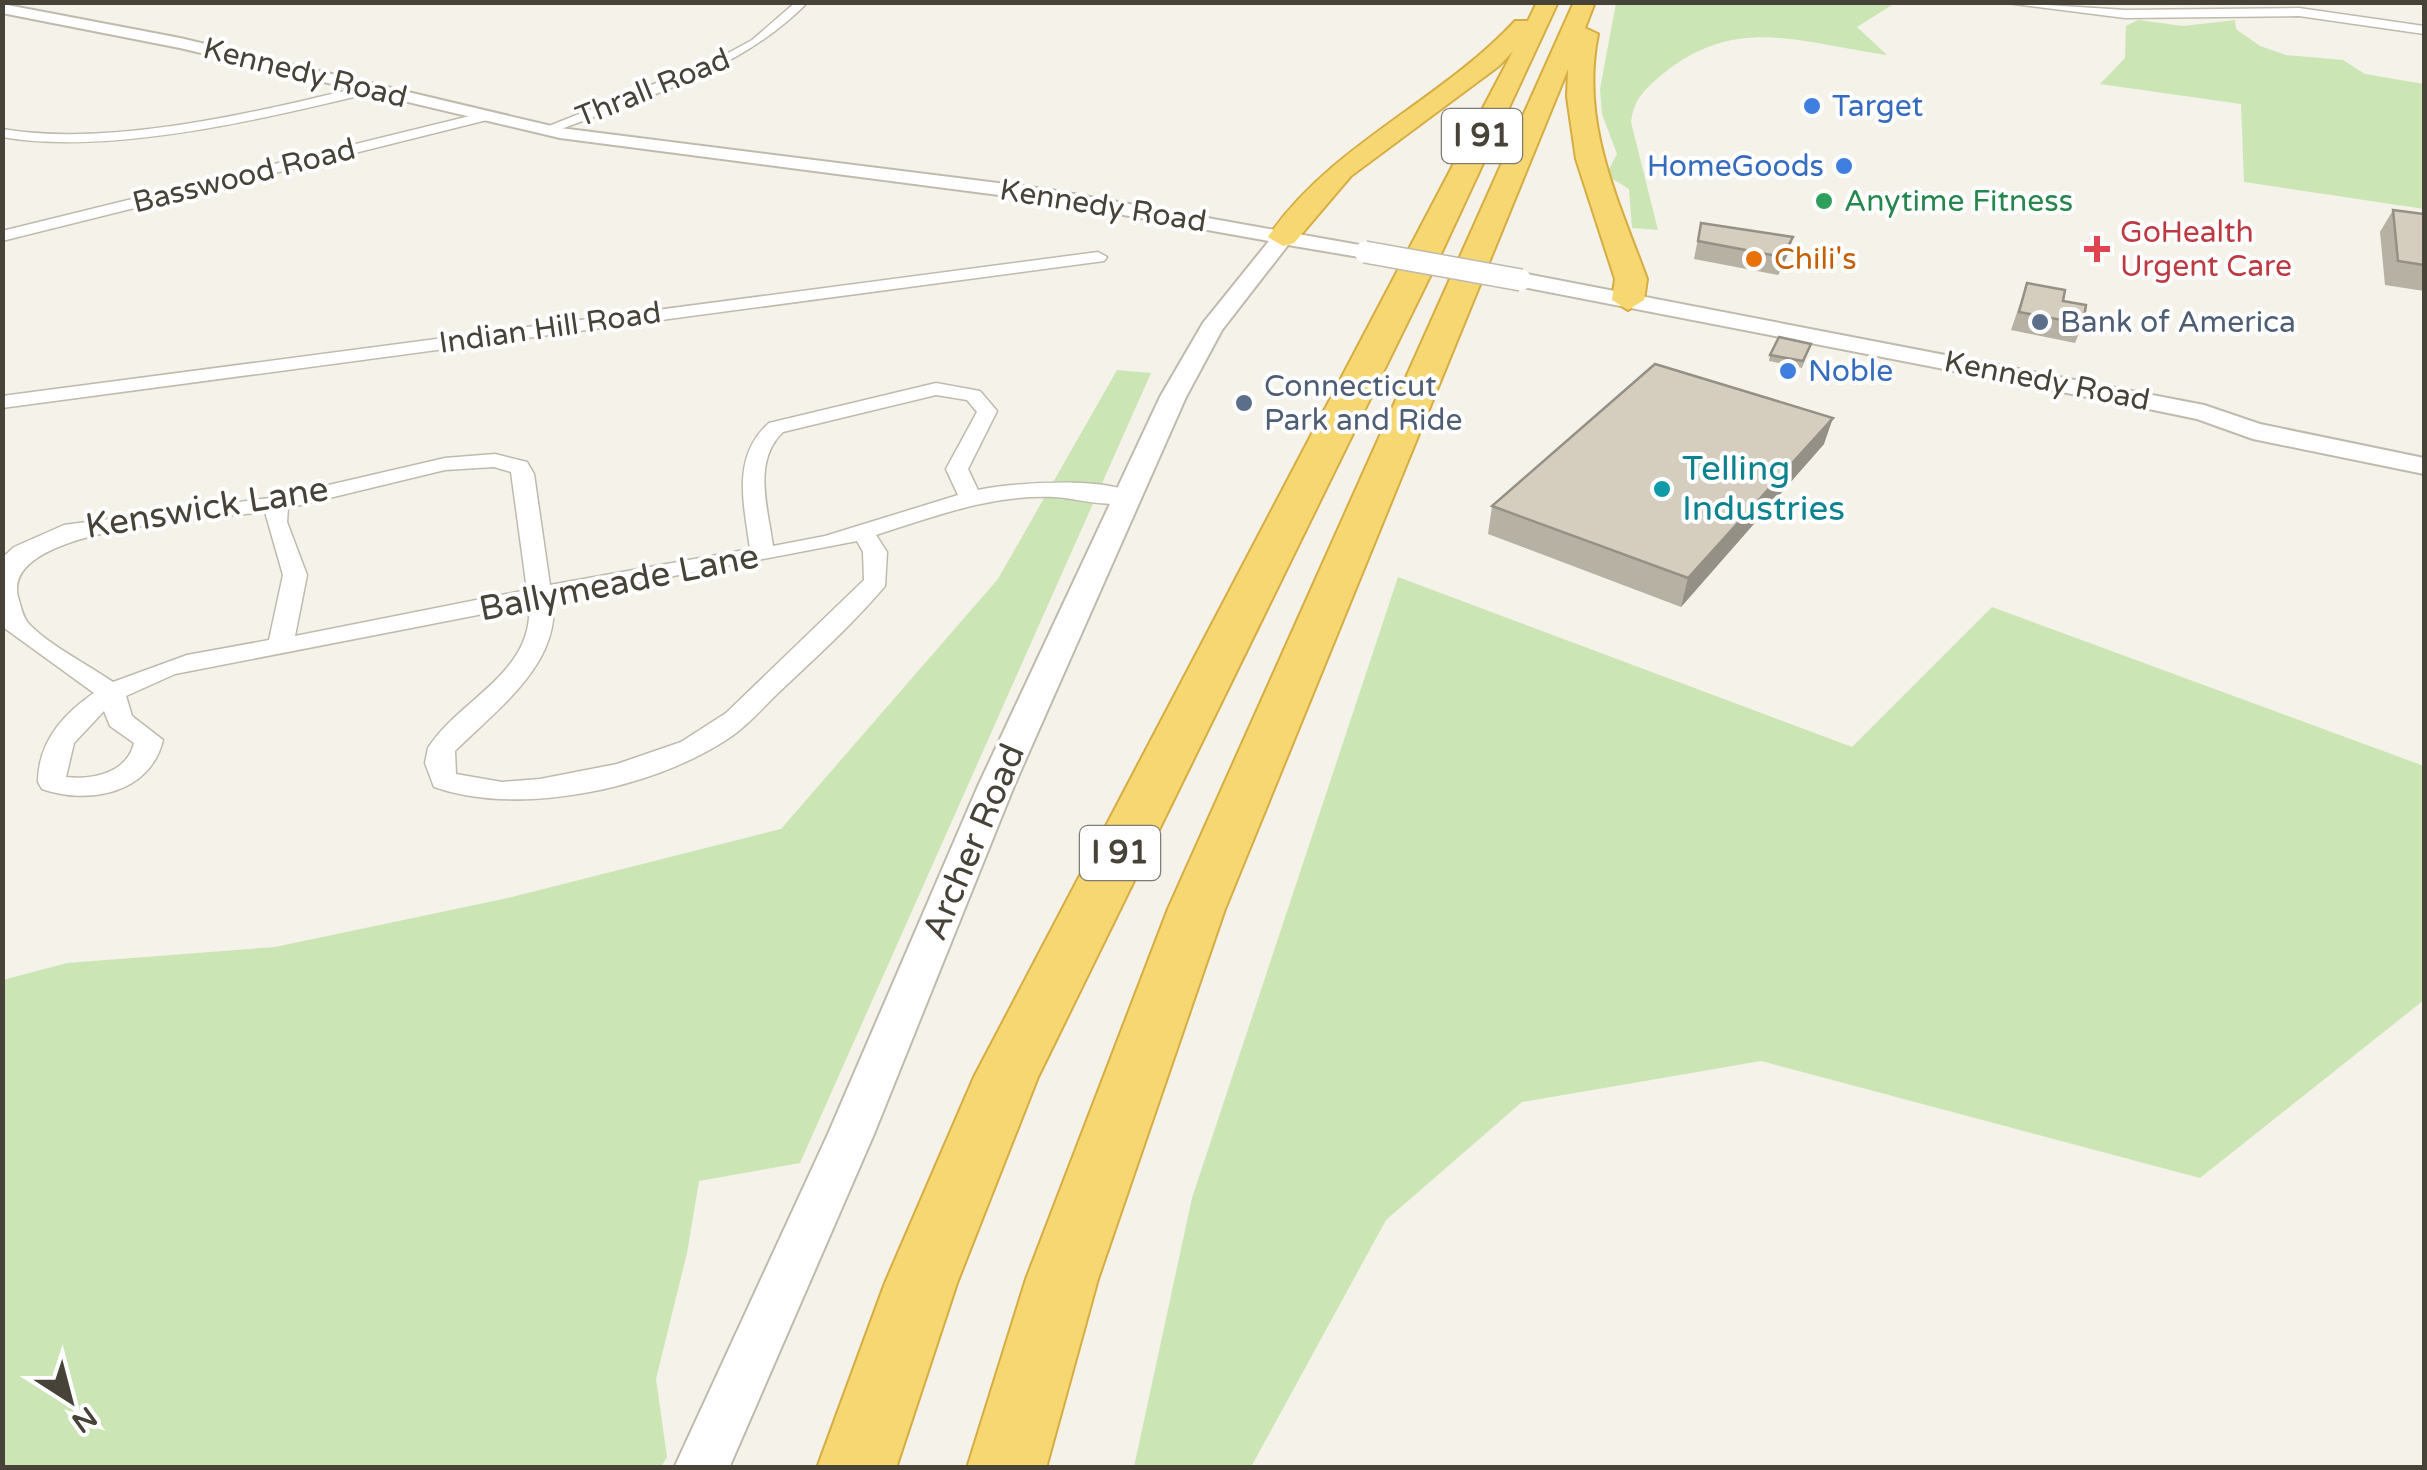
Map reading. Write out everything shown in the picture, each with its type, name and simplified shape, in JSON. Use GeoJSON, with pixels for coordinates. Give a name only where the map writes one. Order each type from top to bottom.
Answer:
{"type":"FeatureCollection","features":[{"type":"Feature","properties":{"kind":"highway"},"geometry":{"type":"LineString","coordinates":[[1283,236],[1352,160],[1491,60],[1519,29],[1545,10]]}},
{"type":"Feature","properties":{"kind":"highway","name":"I 91"},"geometry":{"type":"LineString","coordinates":[[856,1468],[921,1284],[1006,1077],[1418,270],[1545,10]]}},
{"type":"Feature","properties":{"kind":"highway"},"geometry":{"type":"LineString","coordinates":[[1581,11],[1588,31],[1580,72],[1584,144],[1630,279],[1628,300]]}},
{"type":"Feature","properties":{"kind":"highway","name":"I 91"},"geometry":{"type":"LineString","coordinates":[[1006,1468],[1062,1273],[1128,1083],[1295,672],[1581,11]]}},
{"type":"Feature","properties":{"kind":"street","name":"Thrall Road"},"geometry":{"type":"LineString","coordinates":[[546,130],[736,55],[803,2]]}},
{"type":"Feature","properties":{"kind":"street"},"geometry":{"type":"LineString","coordinates":[[2004,2],[2125,14],[2299,12],[2424,27]]}},
{"type":"Feature","properties":{"kind":"street"},"geometry":{"type":"LineString","coordinates":[[2298,2],[2424,27]]}},
{"type":"Feature","properties":{"kind":"street","name":"Kennedy Road"},"geometry":{"type":"LineString","coordinates":[[2,8],[180,43],[546,130],[1046,195],[1283,236],[2204,413],[2253,431],[2424,466]]}},
{"type":"Feature","properties":{"kind":"street"},"geometry":{"type":"LineString","coordinates":[[2,133],[42,137],[190,128],[259,117],[369,89]]}},
{"type":"Feature","properties":{"kind":"street","name":"Basswood Road"},"geometry":{"type":"LineString","coordinates":[[2,236],[486,116]]}},
{"type":"Feature","properties":{"kind":"street","name":"Archer Road"},"geometry":{"type":"LineString","coordinates":[[702,1468],[1126,498],[1198,348],[1283,236]]}},
{"type":"Feature","properties":{"kind":"street","name":"Indian Hill Road"},"geometry":{"type":"LineString","coordinates":[[2,402],[1098,257]]}},
{"type":"Feature","properties":{"kind":"street"},"geometry":{"type":"LineString","coordinates":[[762,555],[752,474],[756,454],[763,439],[791,421],[936,389],[973,395],[987,411],[986,420],[957,469],[961,484],[974,498]]}},
{"type":"Feature","properties":{"kind":"street","name":"Kennedy Road"},"geometry":{"type":"LineString","coordinates":[[2204,413],[2236,414],[2424,452]]}},
{"type":"Feature","properties":{"kind":"street","name":"Kenswick Lane"},"geometry":{"type":"LineString","coordinates":[[112,693],[16,627],[3,588],[6,568],[22,552],[64,532],[278,504],[445,464],[495,460],[520,466],[529,486],[524,506],[537,597]]}},
{"type":"Feature","properties":{"kind":"street","name":"Ballymeade Lane"},"geometry":{"type":"LineString","coordinates":[[112,693],[210,658],[537,597],[664,569],[762,555],[863,532],[974,498],[1039,489],[1126,498]]}},
{"type":"Feature","properties":{"kind":"street"},"geometry":{"type":"LineString","coordinates":[[278,504],[276,522],[295,575],[280,647]]}},
{"type":"Feature","properties":{"kind":"street"},"geometry":{"type":"LineString","coordinates":[[537,597],[542,616],[525,661],[442,748],[438,764],[444,780],[456,788],[477,794],[515,794],[576,783],[687,750],[716,734],[848,616],[876,581],[875,552],[863,532]]}},
{"type":"Feature","properties":{"kind":"green space"},"geometry":{"type":"Polygon","coordinates":[[[1616,3],[1895,3],[1857,27],[1887,55],[1798,40],[1744,38],[1691,55],[1652,84],[1638,100],[1631,122],[1658,230],[1632,228],[1629,189],[1606,175],[1617,154],[1602,114],[1600,89],[1616,3]]]}},
{"type":"Feature","properties":{"kind":"green space"},"geometry":{"type":"Polygon","coordinates":[[[2138,20],[2183,26],[2235,20],[2236,29],[2260,46],[2286,55],[2343,60],[2365,74],[2424,84],[2424,209],[2244,182],[2241,104],[2100,84],[2125,58],[2126,26],[2138,20]]]}},
{"type":"Feature","properties":{"kind":"green space"},"geometry":{"type":"Polygon","coordinates":[[[1117,370],[1151,373],[800,1163],[699,1181],[687,1253],[656,1379],[667,1457],[661,1467],[3,1468],[3,980],[67,963],[275,947],[508,898],[781,829],[998,579],[1117,370]]]}},
{"type":"Feature","properties":{"kind":"green space"},"geometry":{"type":"Polygon","coordinates":[[[1398,577],[1852,747],[1992,607],[2424,766],[2424,1000],[2200,1178],[1761,1061],[1522,1102],[1386,1220],[1251,1467],[1134,1467],[1192,1198],[1398,577]]]}},
{"type":"Feature","properties":{"kind":"building"},"geometry":{"type":"Polygon","coordinates":[[[2393,210],[2424,214],[2424,265],[2398,261],[2393,210]]]}},
{"type":"Feature","properties":{"kind":"building"},"geometry":{"type":"Polygon","coordinates":[[[1701,223],[1793,237],[1782,257],[1698,241],[1701,223]]]}},
{"type":"Feature","properties":{"kind":"building"},"geometry":{"type":"Polygon","coordinates":[[[2027,283],[2065,290],[2063,301],[2086,305],[2083,324],[2019,312],[2027,283]]]}},
{"type":"Feature","properties":{"kind":"building"},"geometry":{"type":"Polygon","coordinates":[[[1779,337],[1811,344],[1803,361],[1770,355],[1779,337]]]}},
{"type":"Feature","properties":{"kind":"building","name":"Telling Industries"},"geometry":{"type":"Polygon","coordinates":[[[1655,364],[1833,418],[1688,578],[1492,506],[1655,364]]]}},
{"type":"Feature","properties":{"kind":"place","name":"Target"},"geometry":{"type":"Point","coordinates":[1812,106]}},
{"type":"Feature","properties":{"kind":"place","name":"HomeGoods"},"geometry":{"type":"Point","coordinates":[1844,166]}},
{"type":"Feature","properties":{"kind":"place","name":"Anytime Fitness"},"geometry":{"type":"Point","coordinates":[1824,201]}},
{"type":"Feature","properties":{"kind":"place","name":"GoHealth Urgent Care"},"geometry":{"type":"Point","coordinates":[2097,249]}},
{"type":"Feature","properties":{"kind":"place","name":"Chili's"},"geometry":{"type":"Point","coordinates":[1754,259]}},
{"type":"Feature","properties":{"kind":"place","name":"Bank of America"},"geometry":{"type":"Point","coordinates":[2040,322]}},
{"type":"Feature","properties":{"kind":"place","name":"Noble"},"geometry":{"type":"Point","coordinates":[1788,371]}},
{"type":"Feature","properties":{"kind":"place","name":"Connecticut Park and Ride"},"geometry":{"type":"Point","coordinates":[1244,403]}},
{"type":"Feature","properties":{"kind":"place","name":"Telling Industries"},"geometry":{"type":"Point","coordinates":[1662,489]}}]}
